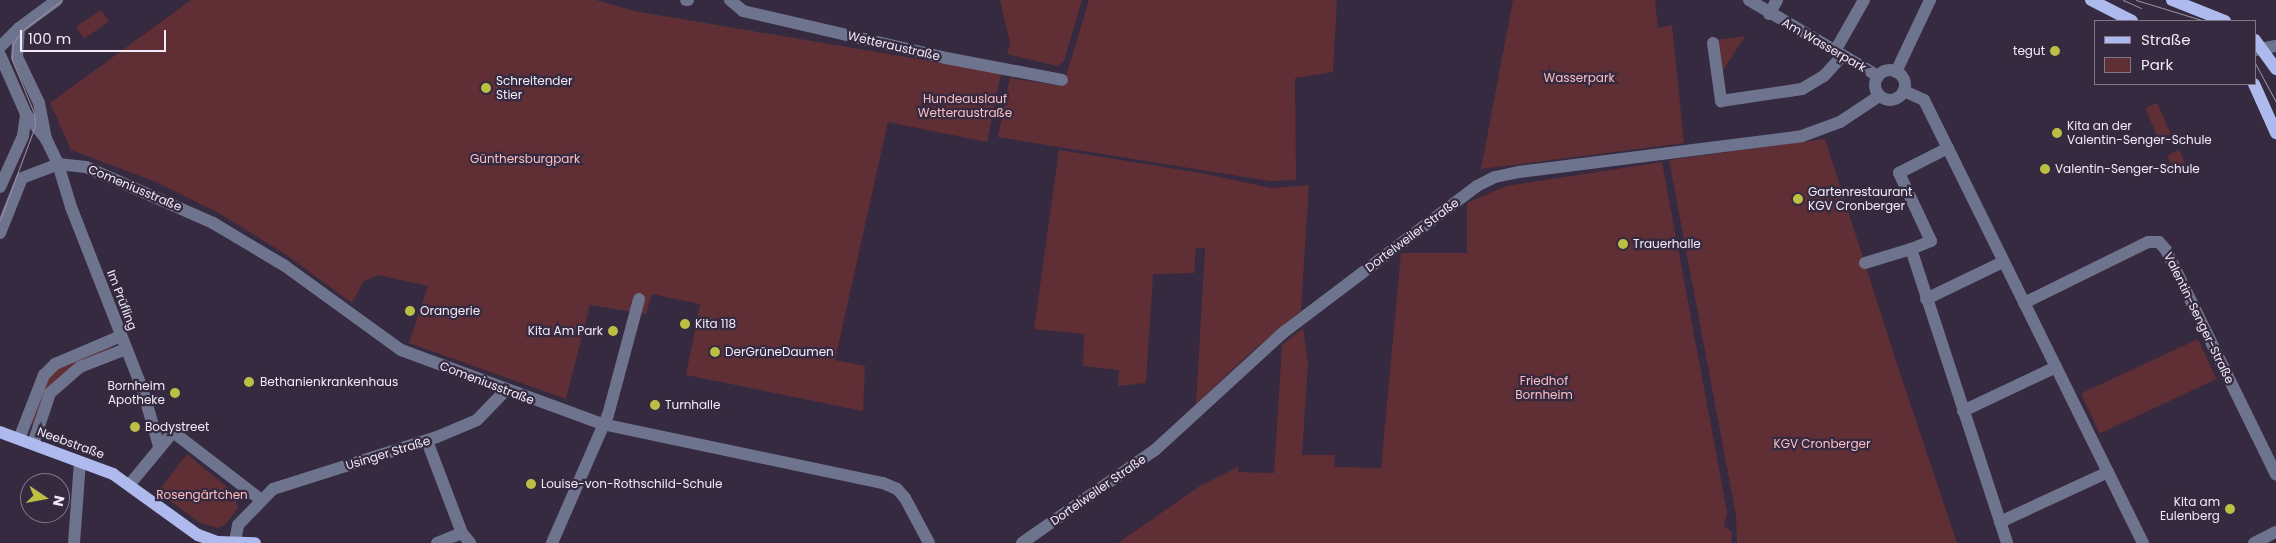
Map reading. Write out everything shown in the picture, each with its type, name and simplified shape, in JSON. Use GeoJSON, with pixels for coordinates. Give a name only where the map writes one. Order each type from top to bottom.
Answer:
{"type":"FeatureCollection","features":[{"type":"Feature","properties":{"kind":"main road"},"geometry":{"type":"LineString","coordinates":[[2091,0],[2130,20]]}},
{"type":"Feature","properties":{"kind":"main road"},"geometry":{"type":"LineString","coordinates":[[2172,0],[2222,20]]}},
{"type":"Feature","properties":{"kind":"main road"},"geometry":{"type":"LineString","coordinates":[[2265,48],[2276,69]]}},
{"type":"Feature","properties":{"kind":"main road"},"geometry":{"type":"LineString","coordinates":[[2254,85],[2276,133]]}},
{"type":"Feature","properties":{"kind":"main road","name":"Neebstraße"},"geometry":{"type":"LineString","coordinates":[[0,432],[113,474],[130,484]]}},
{"type":"Feature","properties":{"kind":"main road"},"geometry":{"type":"LineString","coordinates":[[130,484],[198,535],[216,542],[255,543]]}},
{"type":"Feature","properties":{"kind":"street"},"geometry":{"type":"LineString","coordinates":[[3,52],[19,28],[57,0]]}},
{"type":"Feature","properties":{"kind":"street","name":"Wetteraustraße"},"geometry":{"type":"LineString","coordinates":[[730,0],[743,10],[951,59],[1062,80]]}},
{"type":"Feature","properties":{"kind":"street","name":"Am Wasserpark"},"geometry":{"type":"LineString","coordinates":[[1749,0],[1769,14],[1878,76]]}},
{"type":"Feature","properties":{"kind":"street","name":"Am Wasserpark"},"geometry":{"type":"LineString","coordinates":[[1769,14],[1777,0]]}},
{"type":"Feature","properties":{"kind":"street"},"geometry":{"type":"LineString","coordinates":[[1713,43],[1721,101],[1802,89],[1824,76],[1839,53],[1864,0]]}},
{"type":"Feature","properties":{"kind":"street"},"geometry":{"type":"LineString","coordinates":[[1896,72],[1930,0]]}},
{"type":"Feature","properties":{"kind":"street"},"geometry":{"type":"LineString","coordinates":[[19,28],[16,50],[20,67],[39,103],[46,139]]}},
{"type":"Feature","properties":{"kind":"street"},"geometry":{"type":"LineString","coordinates":[[3,52],[20,67]]}},
{"type":"Feature","properties":{"kind":"street"},"geometry":{"type":"LineString","coordinates":[[3,52],[26,114],[46,139]]}},
{"type":"Feature","properties":{"kind":"street"},"geometry":{"type":"LineString","coordinates":[[1888,70],[1896,72],[1901,76],[1904,91],[1893,100],[1879,96],[1875,88],[1878,76],[1888,70]]}},
{"type":"Feature","properties":{"kind":"street"},"geometry":{"type":"LineString","coordinates":[[1904,91],[1924,100],[2143,543]]}},
{"type":"Feature","properties":{"kind":"street","name":"Dortelweiler Straße"},"geometry":{"type":"LineString","coordinates":[[1022,543],[1155,450],[1284,332],[1477,186],[1495,178],[1519,172],[1802,136],[1840,122],[1879,96]]}},
{"type":"Feature","properties":{"kind":"street"},"geometry":{"type":"LineString","coordinates":[[0,187],[23,136],[26,114]]}},
{"type":"Feature","properties":{"kind":"street"},"geometry":{"type":"LineString","coordinates":[[23,136],[34,132],[46,139]]}},
{"type":"Feature","properties":{"kind":"street","name":"Im Prüfling"},"geometry":{"type":"LineString","coordinates":[[46,139],[58,164],[152,416],[159,446]]}},
{"type":"Feature","properties":{"kind":"street"},"geometry":{"type":"LineString","coordinates":[[1865,263],[1911,249],[1931,240],[1899,173],[1948,148]]}},
{"type":"Feature","properties":{"kind":"street"},"geometry":{"type":"LineString","coordinates":[[0,233],[22,178],[58,164]]}},
{"type":"Feature","properties":{"kind":"street","name":"Comeniusstraße"},"geometry":{"type":"LineString","coordinates":[[58,164],[86,167],[213,223],[285,266],[401,350],[504,390],[602,424],[883,483],[897,489],[905,498],[929,543]]}},
{"type":"Feature","properties":{"kind":"street","name":"Valentin-Senger-Straße"},"geometry":{"type":"LineString","coordinates":[[2024,303],[2148,242],[2159,242],[2166,250],[2276,475]]}},
{"type":"Feature","properties":{"kind":"street"},"geometry":{"type":"LineString","coordinates":[[1911,249],[2007,543]]}},
{"type":"Feature","properties":{"kind":"street"},"geometry":{"type":"LineString","coordinates":[[1926,299],[2003,262]]}},
{"type":"Feature","properties":{"kind":"street"},"geometry":{"type":"LineString","coordinates":[[552,543],[602,424],[608,415],[639,299]]}},
{"type":"Feature","properties":{"kind":"street"},"geometry":{"type":"LineString","coordinates":[[19,439],[44,375],[55,364],[121,336]]}},
{"type":"Feature","properties":{"kind":"street"},"geometry":{"type":"LineString","coordinates":[[33,444],[50,393],[80,368],[126,349]]}},
{"type":"Feature","properties":{"kind":"street"},"geometry":{"type":"LineString","coordinates":[[1963,411],[2056,367]]}},
{"type":"Feature","properties":{"kind":"street","name":"Usinger Straße"},"geometry":{"type":"LineString","coordinates":[[260,499],[272,489],[427,441],[477,420],[504,390]]}},
{"type":"Feature","properties":{"kind":"street"},"geometry":{"type":"LineString","coordinates":[[130,484],[170,433],[177,433],[260,499],[238,524],[235,541]]}},
{"type":"Feature","properties":{"kind":"street"},"geometry":{"type":"LineString","coordinates":[[427,441],[462,533],[470,543]]}},
{"type":"Feature","properties":{"kind":"street"},"geometry":{"type":"LineString","coordinates":[[74,543],[80,462]]}},
{"type":"Feature","properties":{"kind":"street"},"geometry":{"type":"LineString","coordinates":[[2000,522],[2108,472]]}},
{"type":"Feature","properties":{"kind":"street"},"geometry":{"type":"LineString","coordinates":[[2254,543],[2276,532]]}},
{"type":"Feature","properties":{"kind":"street"},"geometry":{"type":"LineString","coordinates":[[437,543],[462,533]]}},
{"type":"Feature","properties":{"kind":"green space","name":"Günthersburgpark"},"geometry":{"type":"Polygon","coordinates":[[[191,0],[596,0],[634,11],[1001,73],[987,142],[888,122],[835,360],[865,366],[863,411],[686,375],[700,304],[652,294],[646,314],[590,305],[566,399],[409,343],[428,286],[378,275],[363,282],[352,303],[288,256],[219,213],[156,182],[71,150],[50,103],[191,0]]]}},
{"type":"Feature","properties":{"kind":"green space"},"geometry":{"type":"Polygon","coordinates":[[[1000,0],[1082,0],[1064,61],[1057,66],[1007,54],[1010,43],[1000,0]]]}},
{"type":"Feature","properties":{"kind":"green space"},"geometry":{"type":"Polygon","coordinates":[[[1089,0],[1337,0],[1333,72],[1295,78],[1296,180],[1270,181],[998,137],[1010,78],[1063,86],[1089,0]]]}},
{"type":"Feature","properties":{"kind":"green space","name":"Wasserpark"},"geometry":{"type":"Polygon","coordinates":[[[1513,0],[1655,0],[1658,28],[1672,25],[1684,143],[1481,169],[1513,0]]]}},
{"type":"Feature","properties":{"kind":"green space"},"geometry":{"type":"Polygon","coordinates":[[[101,10],[109,22],[84,38],[76,27],[101,10]]]}},
{"type":"Feature","properties":{"kind":"green space"},"geometry":{"type":"Polygon","coordinates":[[[1745,36],[1720,75],[1715,40],[1745,36]]]}},
{"type":"Feature","properties":{"kind":"green space"},"geometry":{"type":"Polygon","coordinates":[[[2157,103],[2171,134],[2159,139],[2145,108],[2157,103]]]}},
{"type":"Feature","properties":{"kind":"green space","name":"KGV Cronberger"},"geometry":{"type":"Polygon","coordinates":[[[1825,139],[1957,543],[1737,543],[1736,515],[1669,160],[1825,139]]]}},
{"type":"Feature","properties":{"kind":"green space"},"geometry":{"type":"Polygon","coordinates":[[[1059,150],[1201,173],[1271,188],[1309,185],[1301,311],[1250,353],[1196,404],[1205,248],[1196,248],[1194,273],[1153,274],[1146,383],[1118,386],[1119,370],[1083,366],[1084,334],[1034,329],[1059,150]]]}},
{"type":"Feature","properties":{"kind":"green space"},"geometry":{"type":"Polygon","coordinates":[[[2179,150],[2189,171],[2177,176],[2167,155],[2179,150]]]}},
{"type":"Feature","properties":{"kind":"green space","name":"Friedhof Bornheim"},"geometry":{"type":"Polygon","coordinates":[[[1662,162],[1727,512],[1724,526],[1732,532],[1731,543],[1118,543],[1200,486],[1238,467],[1238,472],[1274,473],[1282,345],[1303,328],[1308,363],[1302,455],[1335,455],[1334,467],[1381,468],[1401,253],[1467,253],[1467,203],[1506,186],[1662,162]]]}},
{"type":"Feature","properties":{"kind":"green space"},"geometry":{"type":"Polygon","coordinates":[[[2198,339],[2217,379],[2100,433],[2081,394],[2198,339]]]}},
{"type":"Feature","properties":{"kind":"green space"},"geometry":{"type":"Polygon","coordinates":[[[109,343],[112,351],[72,368],[36,426],[29,424],[51,370],[109,343]]]}},
{"type":"Feature","properties":{"kind":"green space","name":"Rosengärtchen"},"geometry":{"type":"Polygon","coordinates":[[[187,454],[233,492],[238,508],[225,525],[217,528],[199,522],[158,492],[187,454]]]}},
{"type":"Feature","properties":{"kind":"tram line"},"geometry":{"type":"LineString","coordinates":[[0,220],[35,126],[34,113],[12,60],[13,43],[23,30],[62,0]]}},
{"type":"Feature","properties":{"kind":"tram line"},"geometry":{"type":"LineString","coordinates":[[2123,0],[2141,8]]}},
{"type":"Feature","properties":{"kind":"tram line"},"geometry":{"type":"LineString","coordinates":[[2136,0],[2202,20]]}},
{"type":"Feature","properties":{"kind":"tram line"},"geometry":{"type":"LineString","coordinates":[[2256,65],[2276,102]]}},
{"type":"Feature","properties":{"kind":"place","name":"tegut"},"geometry":{"type":"Point","coordinates":[2055,51]}},
{"type":"Feature","properties":{"kind":"place","name":"Schreitender Stier"},"geometry":{"type":"Point","coordinates":[486,88]}},
{"type":"Feature","properties":{"kind":"place","name":"Kita an der Valentin-Senger-Schule"},"geometry":{"type":"Point","coordinates":[2057,133]}},
{"type":"Feature","properties":{"kind":"place","name":"Valentin-Senger-Schule"},"geometry":{"type":"Point","coordinates":[2045,169]}},
{"type":"Feature","properties":{"kind":"place","name":"Gartenrestaurant KGV Cronberger"},"geometry":{"type":"Point","coordinates":[1798,199]}},
{"type":"Feature","properties":{"kind":"place","name":"Trauerhalle"},"geometry":{"type":"Point","coordinates":[1623,244]}},
{"type":"Feature","properties":{"kind":"place","name":"Orangerie"},"geometry":{"type":"Point","coordinates":[410,311]}},
{"type":"Feature","properties":{"kind":"place","name":"Kita 118"},"geometry":{"type":"Point","coordinates":[685,324]}},
{"type":"Feature","properties":{"kind":"place","name":"Kita Am Park"},"geometry":{"type":"Point","coordinates":[613,331]}},
{"type":"Feature","properties":{"kind":"place","name":"DerGrüneDaumen"},"geometry":{"type":"Point","coordinates":[715,352]}},
{"type":"Feature","properties":{"kind":"place","name":"Bethanienkrankenhaus"},"geometry":{"type":"Point","coordinates":[249,382]}},
{"type":"Feature","properties":{"kind":"place","name":"Bornheim Apotheke"},"geometry":{"type":"Point","coordinates":[175,393]}},
{"type":"Feature","properties":{"kind":"place","name":"Turnhalle"},"geometry":{"type":"Point","coordinates":[655,405]}},
{"type":"Feature","properties":{"kind":"place","name":"Bodystreet"},"geometry":{"type":"Point","coordinates":[135,427]}},
{"type":"Feature","properties":{"kind":"place","name":"Louise-von-Rothschild-Schule"},"geometry":{"type":"Point","coordinates":[531,484]}},
{"type":"Feature","properties":{"kind":"place","name":"Kita am Eulenberg"},"geometry":{"type":"Point","coordinates":[2230,509]}},
{"type":"Feature","properties":{"kind":"park label","name":"Hundeauslauf Wetteraustraße"},"geometry":{"type":"Point","coordinates":[965,106]}}]}
